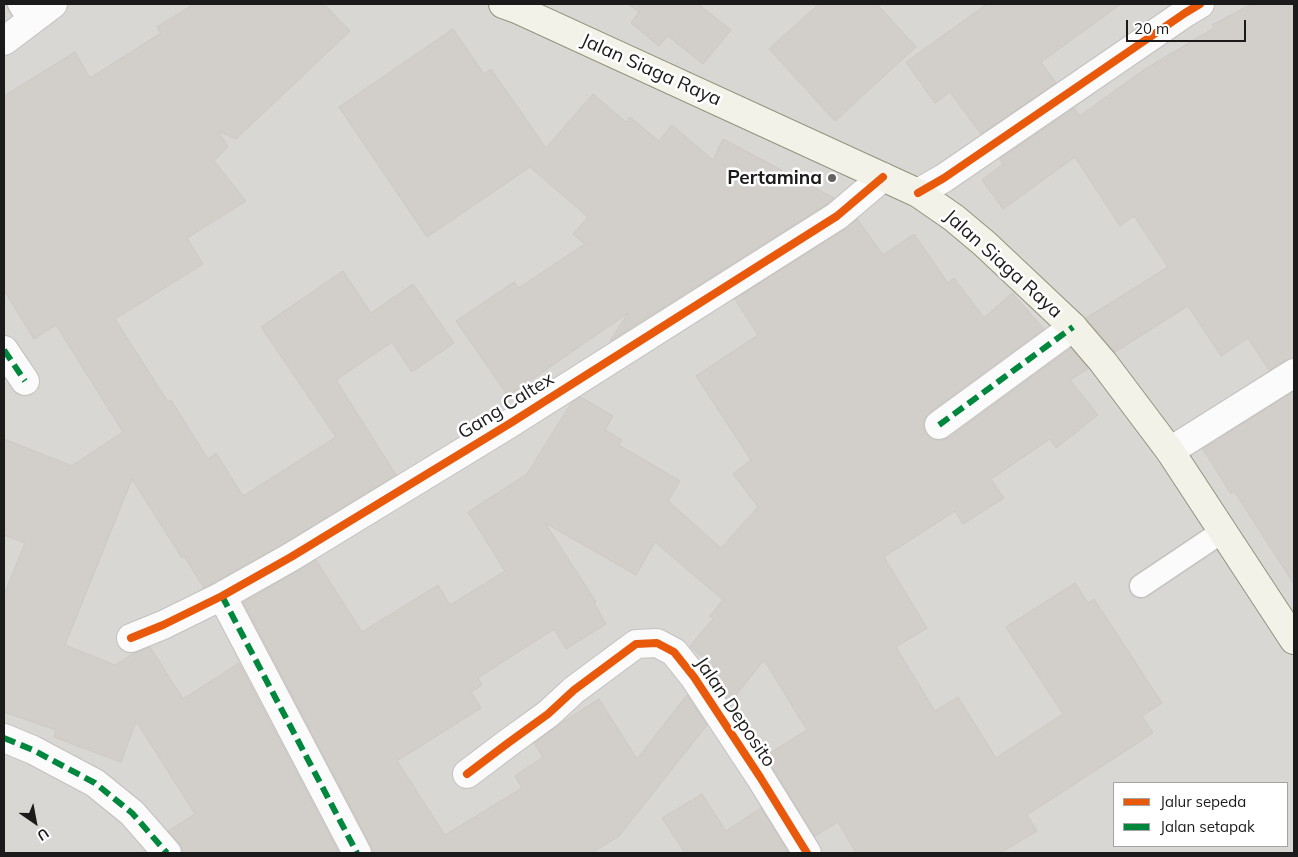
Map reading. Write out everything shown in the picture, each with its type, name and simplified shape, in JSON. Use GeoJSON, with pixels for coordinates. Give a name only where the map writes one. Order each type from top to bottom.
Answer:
{"type":"FeatureCollection","features":[{"type":"Feature","properties":{"kind":"main road","name":"Jalan Siaga Raya"},"geometry":{"type":"LineString","coordinates":[[513,5],[884,176],[918,193],[954,218],[985,244],[1073,327],[1103,362],[1170,451],[1294,640]]}},
{"type":"Feature","properties":{"kind":"street"},"geometry":{"type":"LineString","coordinates":[[4,42],[24,13],[53,4]]}},
{"type":"Feature","properties":{"kind":"street"},"geometry":{"type":"LineString","coordinates":[[918,193],[944,178],[1188,7]]}},
{"type":"Feature","properties":{"kind":"street","name":"Gang Caltex"},"geometry":{"type":"LineString","coordinates":[[131,638],[163,625],[222,596],[291,557],[509,424],[836,216],[884,176]]}},
{"type":"Feature","properties":{"kind":"street"},"geometry":{"type":"LineString","coordinates":[[938,425],[1073,327]]}},
{"type":"Feature","properties":{"kind":"street"},"geometry":{"type":"LineString","coordinates":[[4,350],[25,381]]}},
{"type":"Feature","properties":{"kind":"street"},"geometry":{"type":"LineString","coordinates":[[1170,451],[1294,373]]}},
{"type":"Feature","properties":{"kind":"street"},"geometry":{"type":"LineString","coordinates":[[222,596],[357,853]]}},
{"type":"Feature","properties":{"kind":"street","name":"Jalan Deposito"},"geometry":{"type":"LineString","coordinates":[[467,774],[548,714],[574,690],[636,644],[657,643],[674,652],[694,677],[760,777],[807,853]]}},
{"type":"Feature","properties":{"kind":"street"},"geometry":{"type":"LineString","coordinates":[[4,738],[33,750],[95,784],[132,813],[168,853]]}},
{"type":"Feature","properties":{"kind":"lane"},"geometry":{"type":"LineString","coordinates":[[1141,586],[1223,531]]}},
{"type":"Feature","properties":{"kind":"shaded area"},"geometry":{"type":"Polygon","coordinates":[[[4,4],[1294,4],[1294,853],[4,853],[4,4]]]}},
{"type":"Feature","properties":{"kind":"building"},"geometry":{"type":"Polygon","coordinates":[[[194,4],[324,4],[350,31],[236,139],[218,131],[228,147],[214,161],[246,201],[187,238],[203,264],[115,319],[168,402],[171,400],[208,459],[216,453],[243,496],[336,437],[261,327],[343,271],[371,313],[413,284],[454,343],[412,372],[392,342],[336,380],[396,475],[283,544],[204,588],[184,556],[182,558],[132,479],[65,645],[115,665],[134,653],[150,647],[183,699],[239,663],[339,853],[182,853],[179,843],[168,831],[195,814],[136,721],[121,762],[54,737],[56,730],[4,712],[4,595],[25,543],[4,535],[4,439],[72,466],[123,432],[56,325],[34,339],[4,290],[4,96],[75,52],[90,78],[161,33],[157,27],[194,4]]]}},
{"type":"Feature","properties":{"kind":"building"},"geometry":{"type":"Polygon","coordinates":[[[628,4],[698,4],[731,30],[703,64],[668,36],[659,46],[631,23],[639,12],[628,4]]]}},
{"type":"Feature","properties":{"kind":"building"},"geometry":{"type":"Polygon","coordinates":[[[819,4],[877,4],[916,47],[835,121],[769,49],[819,4]]]}},
{"type":"Feature","properties":{"kind":"building"},"geometry":{"type":"Polygon","coordinates":[[[987,4],[1121,4],[1041,62],[1056,83],[981,134],[950,92],[935,103],[906,62],[987,4]]]}},
{"type":"Feature","properties":{"kind":"building"},"geometry":{"type":"Polygon","coordinates":[[[1252,4],[1294,4],[1294,358],[1286,360],[1269,370],[1248,338],[1221,356],[1188,306],[1115,352],[1086,318],[1168,267],[1134,216],[1120,226],[1075,157],[1003,209],[982,180],[1003,164],[1000,159],[1074,108],[1080,116],[1145,69],[1214,28],[1212,25],[1252,4]]]}},
{"type":"Feature","properties":{"kind":"building"},"geometry":{"type":"Polygon","coordinates":[[[453,29],[484,74],[491,69],[546,148],[593,94],[626,122],[630,117],[659,141],[672,125],[713,160],[723,139],[834,198],[610,341],[628,313],[508,396],[456,321],[514,282],[519,288],[585,244],[573,234],[588,217],[530,167],[427,237],[339,107],[453,29]]]}},
{"type":"Feature","properties":{"kind":"building"},"geometry":{"type":"Polygon","coordinates":[[[857,219],[883,255],[914,234],[948,283],[954,278],[984,318],[1012,293],[1044,329],[930,412],[925,418],[923,426],[927,435],[940,441],[948,438],[1071,348],[1088,369],[1070,380],[1098,415],[1056,448],[1050,439],[991,479],[1004,498],[963,524],[955,511],[884,557],[927,628],[896,647],[935,711],[958,697],[996,758],[1063,714],[1006,627],[1075,583],[1088,603],[1094,599],[1162,703],[1142,716],[1153,733],[1027,815],[1037,831],[1000,853],[856,853],[838,822],[815,836],[765,756],[807,730],[764,660],[732,700],[729,697],[727,699],[708,669],[711,665],[690,646],[713,619],[710,616],[723,600],[655,542],[636,575],[545,523],[596,602],[594,603],[606,624],[566,649],[554,629],[478,678],[482,685],[471,692],[481,708],[397,761],[445,835],[522,788],[515,776],[543,757],[534,743],[599,699],[637,759],[687,695],[707,725],[619,836],[592,853],[373,853],[243,602],[316,560],[362,632],[438,585],[450,605],[505,571],[468,512],[527,474],[572,402],[581,397],[613,416],[605,430],[622,440],[619,445],[680,481],[668,501],[721,548],[758,507],[733,474],[751,460],[696,376],[758,335],[735,299],[845,229],[857,219]]]}},
{"type":"Feature","properties":{"kind":"building"},"geometry":{"type":"Polygon","coordinates":[[[1294,391],[1294,584],[1234,491],[1231,494],[1203,449],[1294,391]]]}},
{"type":"Feature","properties":{"kind":"building"},"geometry":{"type":"Polygon","coordinates":[[[702,794],[726,831],[761,808],[789,853],[685,853],[662,818],[702,794]]]}},
{"type":"Feature","properties":{"kind":"marked path"},"geometry":{"type":"LineString","coordinates":[[939,425],[1073,327]]}},
{"type":"Feature","properties":{"kind":"marked path"},"geometry":{"type":"LineString","coordinates":[[4,350],[25,381]]}},
{"type":"Feature","properties":{"kind":"marked path"},"geometry":{"type":"LineString","coordinates":[[222,596],[357,853]]}},
{"type":"Feature","properties":{"kind":"marked path"},"geometry":{"type":"LineString","coordinates":[[4,738],[33,750],[95,783],[132,813],[167,853]]}},
{"type":"Feature","properties":{"kind":"cycle path"},"geometry":{"type":"LineString","coordinates":[[918,193],[944,178],[1200,4]]}},
{"type":"Feature","properties":{"kind":"cycle path"},"geometry":{"type":"LineString","coordinates":[[131,638],[163,625],[222,596],[291,557],[509,424],[837,216],[883,177]]}},
{"type":"Feature","properties":{"kind":"cycle path"},"geometry":{"type":"LineString","coordinates":[[467,774],[548,714],[574,690],[636,644],[657,643],[674,652],[694,677],[760,777],[807,853]]}},
{"type":"Feature","properties":{"kind":"place","name":"Pertamina"},"geometry":{"type":"Point","coordinates":[832,178]}}]}
